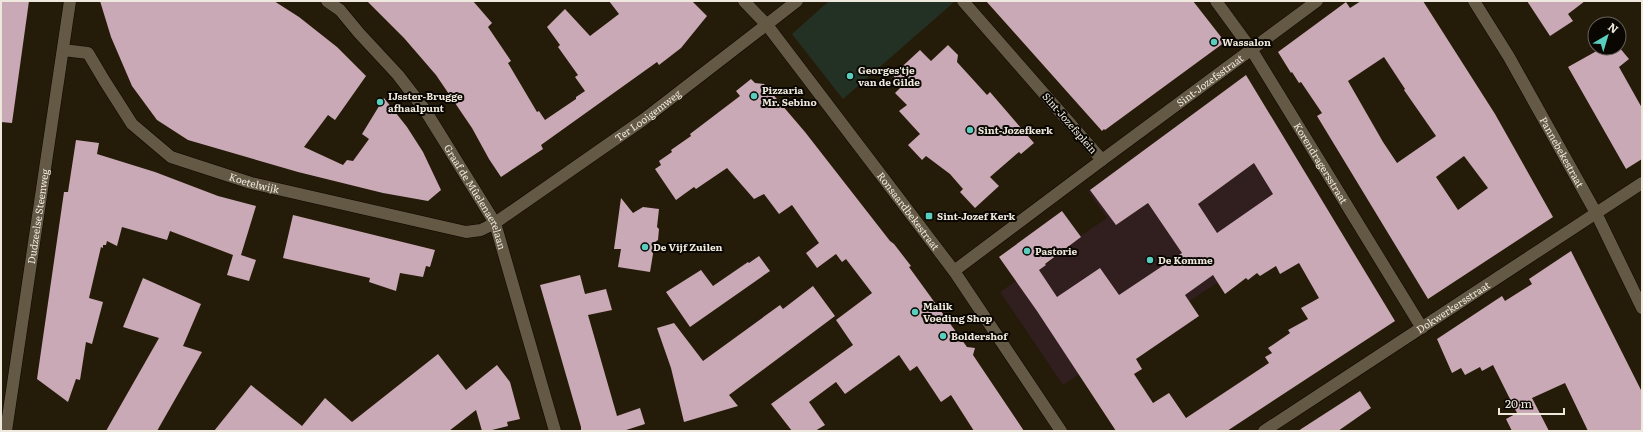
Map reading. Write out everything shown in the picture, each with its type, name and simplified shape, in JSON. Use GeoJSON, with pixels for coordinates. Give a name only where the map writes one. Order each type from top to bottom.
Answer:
{"type":"FeatureCollection","features":[{"type":"Feature","properties":{"kind":"street","name":"Dudzeelse Steenweg"},"geometry":{"type":"LineString","coordinates":[[6,431],[70,1]]}},
{"type":"Feature","properties":{"kind":"street","name":"Graaf de Mûelenaerelaan"},"geometry":{"type":"LineString","coordinates":[[327,1],[340,10],[398,75],[425,110],[494,224],[555,431]]}},
{"type":"Feature","properties":{"kind":"street","name":"Ronsaardbekestraat"},"geometry":{"type":"LineString","coordinates":[[744,1],[767,25],[954,271],[1061,431]]}},
{"type":"Feature","properties":{"kind":"street","name":"Ter Looigemweg"},"geometry":{"type":"LineString","coordinates":[[494,224],[643,120],[797,1]]}},
{"type":"Feature","properties":{"kind":"street","name":"Sint-Jozefsplein"},"geometry":{"type":"LineString","coordinates":[[954,271],[1102,160],[963,1]]}},
{"type":"Feature","properties":{"kind":"street","name":"Korendragersstraat"},"geometry":{"type":"LineString","coordinates":[[1216,1],[1251,49],[1422,328]]}},
{"type":"Feature","properties":{"kind":"street","name":"Sint-Jozefsstraat"},"geometry":{"type":"LineString","coordinates":[[1102,160],[1317,1]]}},
{"type":"Feature","properties":{"kind":"street","name":"Pannebekestraat"},"geometry":{"type":"LineString","coordinates":[[1474,1],[1509,57],[1596,213],[1642,308]]}},
{"type":"Feature","properties":{"kind":"street","name":"Koetelwijk"},"geometry":{"type":"LineString","coordinates":[[63,50],[88,53],[132,124],[171,157],[251,183],[466,232],[482,230],[494,224]]}},
{"type":"Feature","properties":{"kind":"street","name":"Dokwerkersstraat"},"geometry":{"type":"LineString","coordinates":[[1264,431],[1642,183]]}},
{"type":"Feature","properties":{"kind":"shaded area","name":"De Komme"},"geometry":{"type":"Polygon","coordinates":[[[1280,131],[1330,212],[1247,263],[1063,385],[1000,292],[1016,281],[1037,272],[1079,237],[1107,218],[1088,191],[1155,142],[1191,195],[1280,131]]]}},
{"type":"Feature","properties":{"kind":"green space"},"geometry":{"type":"Polygon","coordinates":[[[829,1],[954,2],[843,99],[792,34],[829,1]]]}},
{"type":"Feature","properties":{"kind":"building"},"geometry":{"type":"Polygon","coordinates":[[[1,1],[29,1],[12,123],[1,122],[1,1]]]}},
{"type":"Feature","properties":{"kind":"building"},"geometry":{"type":"Polygon","coordinates":[[[100,1],[274,1],[299,17],[337,47],[366,76],[335,120],[328,115],[304,147],[343,165],[347,160],[353,161],[369,139],[362,134],[384,98],[407,127],[423,152],[441,190],[428,201],[383,193],[298,172],[188,140],[157,120],[132,86],[111,37],[100,1]]]}},
{"type":"Feature","properties":{"kind":"building"},"geometry":{"type":"Polygon","coordinates":[[[367,1],[473,1],[492,23],[488,27],[511,61],[508,63],[537,112],[539,111],[545,120],[585,91],[575,77],[578,75],[558,47],[560,45],[547,27],[565,9],[590,36],[619,14],[609,1],[692,1],[707,16],[681,48],[659,65],[657,62],[541,145],[543,149],[501,177],[472,128],[436,75],[404,38],[367,1]]]}},
{"type":"Feature","properties":{"kind":"building"},"geometry":{"type":"Polygon","coordinates":[[[986,1],[1193,1],[1225,42],[1102,131],[986,1]]]}},
{"type":"Feature","properties":{"kind":"building"},"geometry":{"type":"Polygon","coordinates":[[[1361,1],[1423,1],[1495,114],[1553,217],[1428,299],[1317,116],[1322,113],[1301,82],[1299,83],[1292,72],[1291,73],[1278,52],[1346,2],[1350,8],[1361,1]],[[1384,57],[1348,81],[1383,142],[1397,163],[1436,136],[1404,90],[1405,89],[1384,57]],[[1464,156],[1436,177],[1458,210],[1488,188],[1464,156]]]}},
{"type":"Feature","properties":{"kind":"building"},"geometry":{"type":"Polygon","coordinates":[[[1527,1],[1585,1],[1568,14],[1573,21],[1550,36],[1527,1]]]}},
{"type":"Feature","properties":{"kind":"building","name":"Sint-Jozefkerk"},"geometry":{"type":"Polygon","coordinates":[[[948,45],[958,55],[957,62],[987,95],[990,92],[1034,143],[1021,154],[1019,152],[990,177],[999,186],[975,208],[960,192],[963,189],[950,174],[926,156],[922,160],[908,145],[920,134],[899,111],[907,105],[895,93],[901,87],[893,75],[920,50],[931,61],[948,45]]]}},
{"type":"Feature","properties":{"kind":"building"},"geometry":{"type":"Polygon","coordinates":[[[1588,56],[1626,56],[1629,59],[1619,67],[1642,108],[1642,159],[1626,169],[1568,67],[1588,56]]]}},
{"type":"Feature","properties":{"kind":"building"},"geometry":{"type":"Polygon","coordinates":[[[1246,75],[1395,321],[1227,431],[1116,431],[1037,311],[999,257],[1062,211],[1081,237],[1039,270],[1057,297],[1100,268],[1119,295],[1182,253],[1148,203],[1116,225],[1090,190],[1246,75]],[[1254,163],[1198,204],[1217,233],[1273,194],[1254,163]],[[1299,263],[1280,274],[1276,266],[1260,276],[1257,273],[1248,280],[1246,278],[1225,294],[1213,275],[1185,295],[1199,316],[1136,359],[1142,369],[1134,374],[1153,403],[1169,393],[1186,418],[1269,363],[1265,357],[1272,353],[1268,348],[1290,333],[1288,330],[1308,319],[1301,308],[1319,298],[1299,263]]]}},
{"type":"Feature","properties":{"kind":"building"},"geometry":{"type":"Polygon","coordinates":[[[751,79],[755,83],[764,84],[805,132],[911,266],[909,267],[967,347],[975,348],[973,355],[1024,431],[974,431],[951,395],[941,402],[917,366],[910,371],[899,355],[845,394],[836,382],[809,402],[825,425],[815,431],[792,431],[771,404],[853,345],[836,320],[872,293],[846,259],[842,262],[836,254],[817,268],[806,253],[819,243],[792,205],[779,214],[764,194],[754,199],[727,168],[696,189],[694,187],[676,200],[655,169],[661,165],[659,161],[672,152],[671,150],[691,136],[690,134],[740,96],[736,91],[751,79]]]}},
{"type":"Feature","properties":{"kind":"building"},"geometry":{"type":"Polygon","coordinates":[[[76,140],[99,143],[97,154],[155,172],[218,196],[256,206],[241,255],[256,260],[249,281],[227,275],[233,255],[170,231],[167,240],[122,227],[117,246],[107,241],[106,245],[103,245],[103,248],[101,247],[89,298],[103,302],[92,344],[86,342],[80,380],[76,379],[68,402],[37,379],[64,192],[68,192],[76,140]]]}},
{"type":"Feature","properties":{"kind":"building"},"geometry":{"type":"Polygon","coordinates":[[[621,198],[633,213],[643,207],[659,209],[657,227],[659,229],[658,240],[655,242],[650,272],[618,267],[621,249],[614,249],[621,198]]]}},
{"type":"Feature","properties":{"kind":"building"},"geometry":{"type":"Polygon","coordinates":[[[293,215],[435,250],[430,267],[426,266],[423,277],[400,273],[396,291],[369,282],[370,278],[283,258],[293,215]]]}},
{"type":"Feature","properties":{"kind":"building"},"geometry":{"type":"Polygon","coordinates":[[[1571,251],[1642,392],[1642,431],[1588,431],[1565,383],[1532,398],[1549,431],[1512,431],[1506,419],[1517,413],[1493,365],[1482,371],[1480,367],[1465,375],[1461,368],[1452,373],[1437,339],[1502,296],[1505,301],[1532,284],[1529,279],[1571,251]]]}},
{"type":"Feature","properties":{"kind":"building"},"geometry":{"type":"Polygon","coordinates":[[[759,256],[770,271],[690,327],[666,292],[701,270],[713,286],[759,256]]]}},
{"type":"Feature","properties":{"kind":"building"},"geometry":{"type":"Polygon","coordinates":[[[580,275],[585,294],[606,289],[612,310],[588,315],[617,416],[640,408],[645,424],[623,431],[581,431],[540,285],[580,275]]]}},
{"type":"Feature","properties":{"kind":"building"},"geometry":{"type":"Polygon","coordinates":[[[143,278],[201,304],[183,346],[202,352],[157,431],[106,431],[159,338],[123,327],[143,278]]]}},
{"type":"Feature","properties":{"kind":"building"},"geometry":{"type":"Polygon","coordinates":[[[813,286],[835,316],[729,395],[738,406],[684,422],[671,368],[657,328],[674,323],[703,361],[780,305],[783,309],[813,286]]]}},
{"type":"Feature","properties":{"kind":"building"},"geometry":{"type":"Polygon","coordinates":[[[438,354],[466,390],[497,365],[510,382],[520,419],[507,422],[508,426],[488,431],[482,431],[476,410],[449,431],[214,431],[251,385],[302,426],[325,398],[352,422],[438,354]]]}},
{"type":"Feature","properties":{"kind":"building"},"geometry":{"type":"Polygon","coordinates":[[[1360,391],[1371,408],[1338,431],[1298,431],[1360,391]]]}},
{"type":"Feature","properties":{"kind":"place","name":"Wassalon"},"geometry":{"type":"Point","coordinates":[1214,42]}},
{"type":"Feature","properties":{"kind":"place","name":"Georges'tje van de Gilde"},"geometry":{"type":"Point","coordinates":[850,76]}},
{"type":"Feature","properties":{"kind":"place","name":"Pizzaria Mr. Sebino"},"geometry":{"type":"Point","coordinates":[754,96]}},
{"type":"Feature","properties":{"kind":"place","name":"IJsster-Brugge afhaalpunt"},"geometry":{"type":"Point","coordinates":[380,102]}},
{"type":"Feature","properties":{"kind":"place","name":"Sint-Jozefkerk"},"geometry":{"type":"Point","coordinates":[970,130]}},
{"type":"Feature","properties":{"kind":"place","name":"Sint-Jozef Kerk"},"geometry":{"type":"Point","coordinates":[929,216]}},
{"type":"Feature","properties":{"kind":"place","name":"De Vijf Zuilen"},"geometry":{"type":"Point","coordinates":[645,247]}},
{"type":"Feature","properties":{"kind":"place","name":"Pastorie"},"geometry":{"type":"Point","coordinates":[1027,251]}},
{"type":"Feature","properties":{"kind":"place","name":"De Komme"},"geometry":{"type":"Point","coordinates":[1150,260]}},
{"type":"Feature","properties":{"kind":"place","name":"Malik Voeding Shop"},"geometry":{"type":"Point","coordinates":[915,312]}},
{"type":"Feature","properties":{"kind":"place","name":"Boldershof"},"geometry":{"type":"Point","coordinates":[943,336]}}]}
